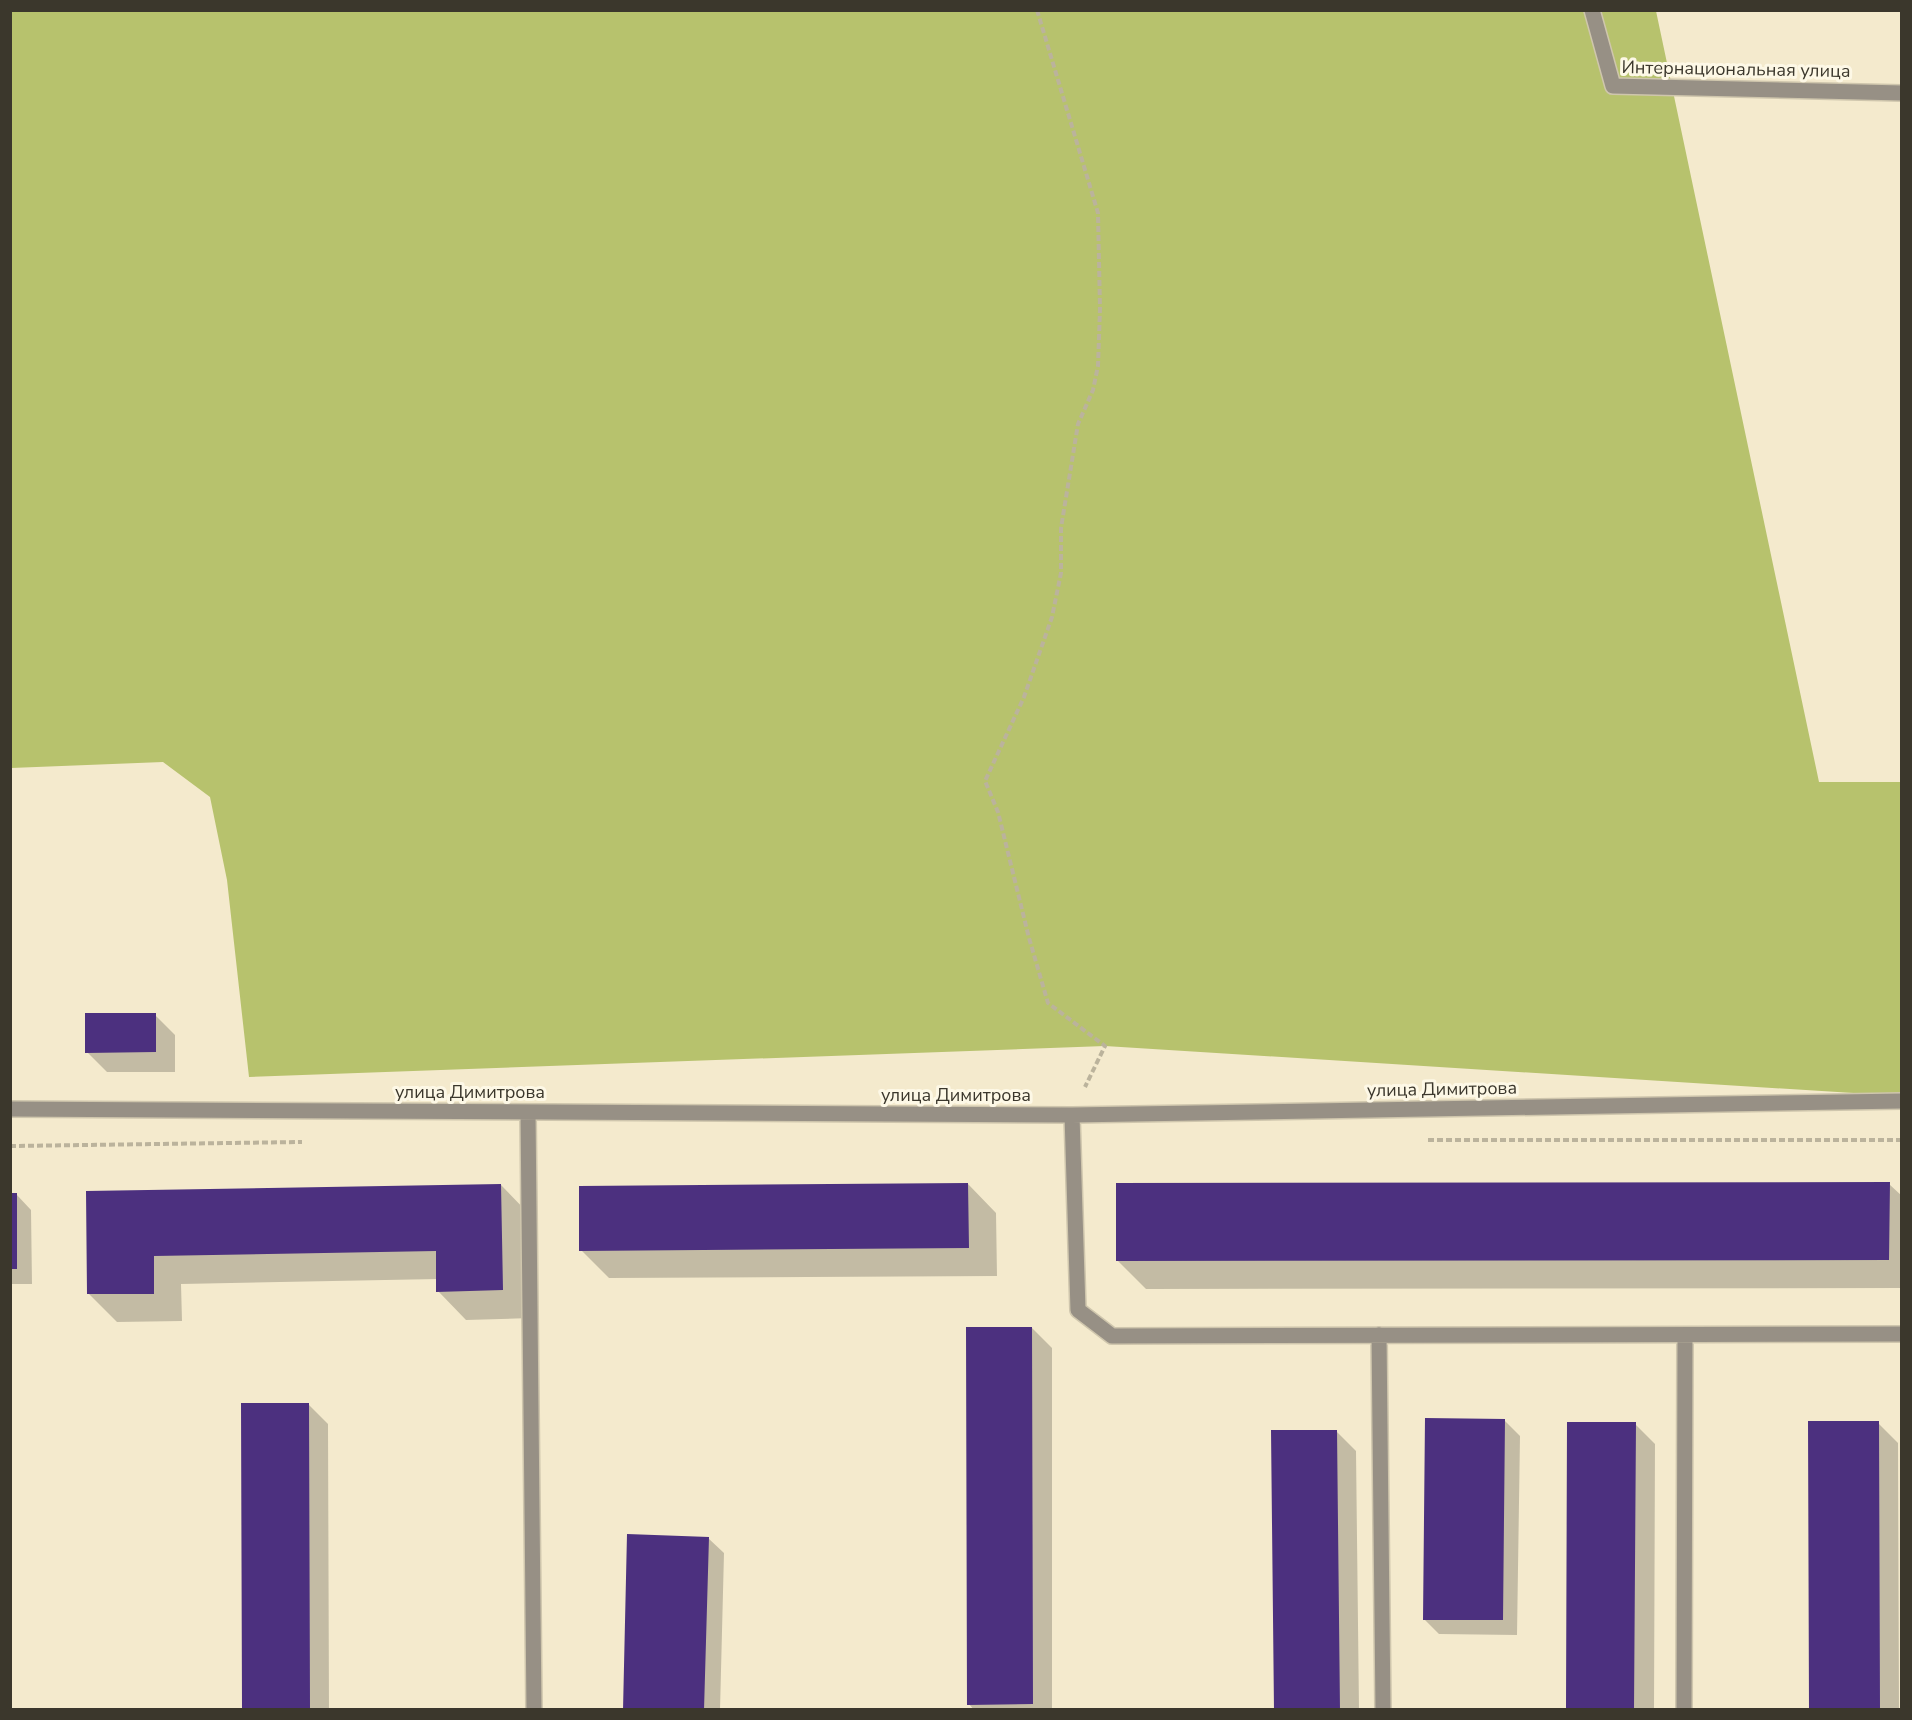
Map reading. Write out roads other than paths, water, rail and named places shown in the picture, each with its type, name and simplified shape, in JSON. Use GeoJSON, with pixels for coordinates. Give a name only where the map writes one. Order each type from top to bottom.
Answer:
{"type":"FeatureCollection","features":[{"type":"Feature","properties":{"kind":"street","name":"Интернациональная улица"},"geometry":{"type":"LineString","coordinates":[[1592,10],[1613,86],[1902,93]]}},
{"type":"Feature","properties":{"kind":"street","name":"улица Димитрова"},"geometry":{"type":"LineString","coordinates":[[10,1109],[1072,1115],[1902,1101]]}},
{"type":"Feature","properties":{"kind":"street"},"geometry":{"type":"LineString","coordinates":[[528,1112],[534,1710]]}},
{"type":"Feature","properties":{"kind":"street"},"geometry":{"type":"LineString","coordinates":[[1072,1115],[1078,1310],[1112,1336],[1902,1334]]}},
{"type":"Feature","properties":{"kind":"street"},"geometry":{"type":"LineString","coordinates":[[1379,1335],[1383,1710]]}},
{"type":"Feature","properties":{"kind":"street"},"geometry":{"type":"LineString","coordinates":[[1684,1710],[1685,1335]]}}]}
